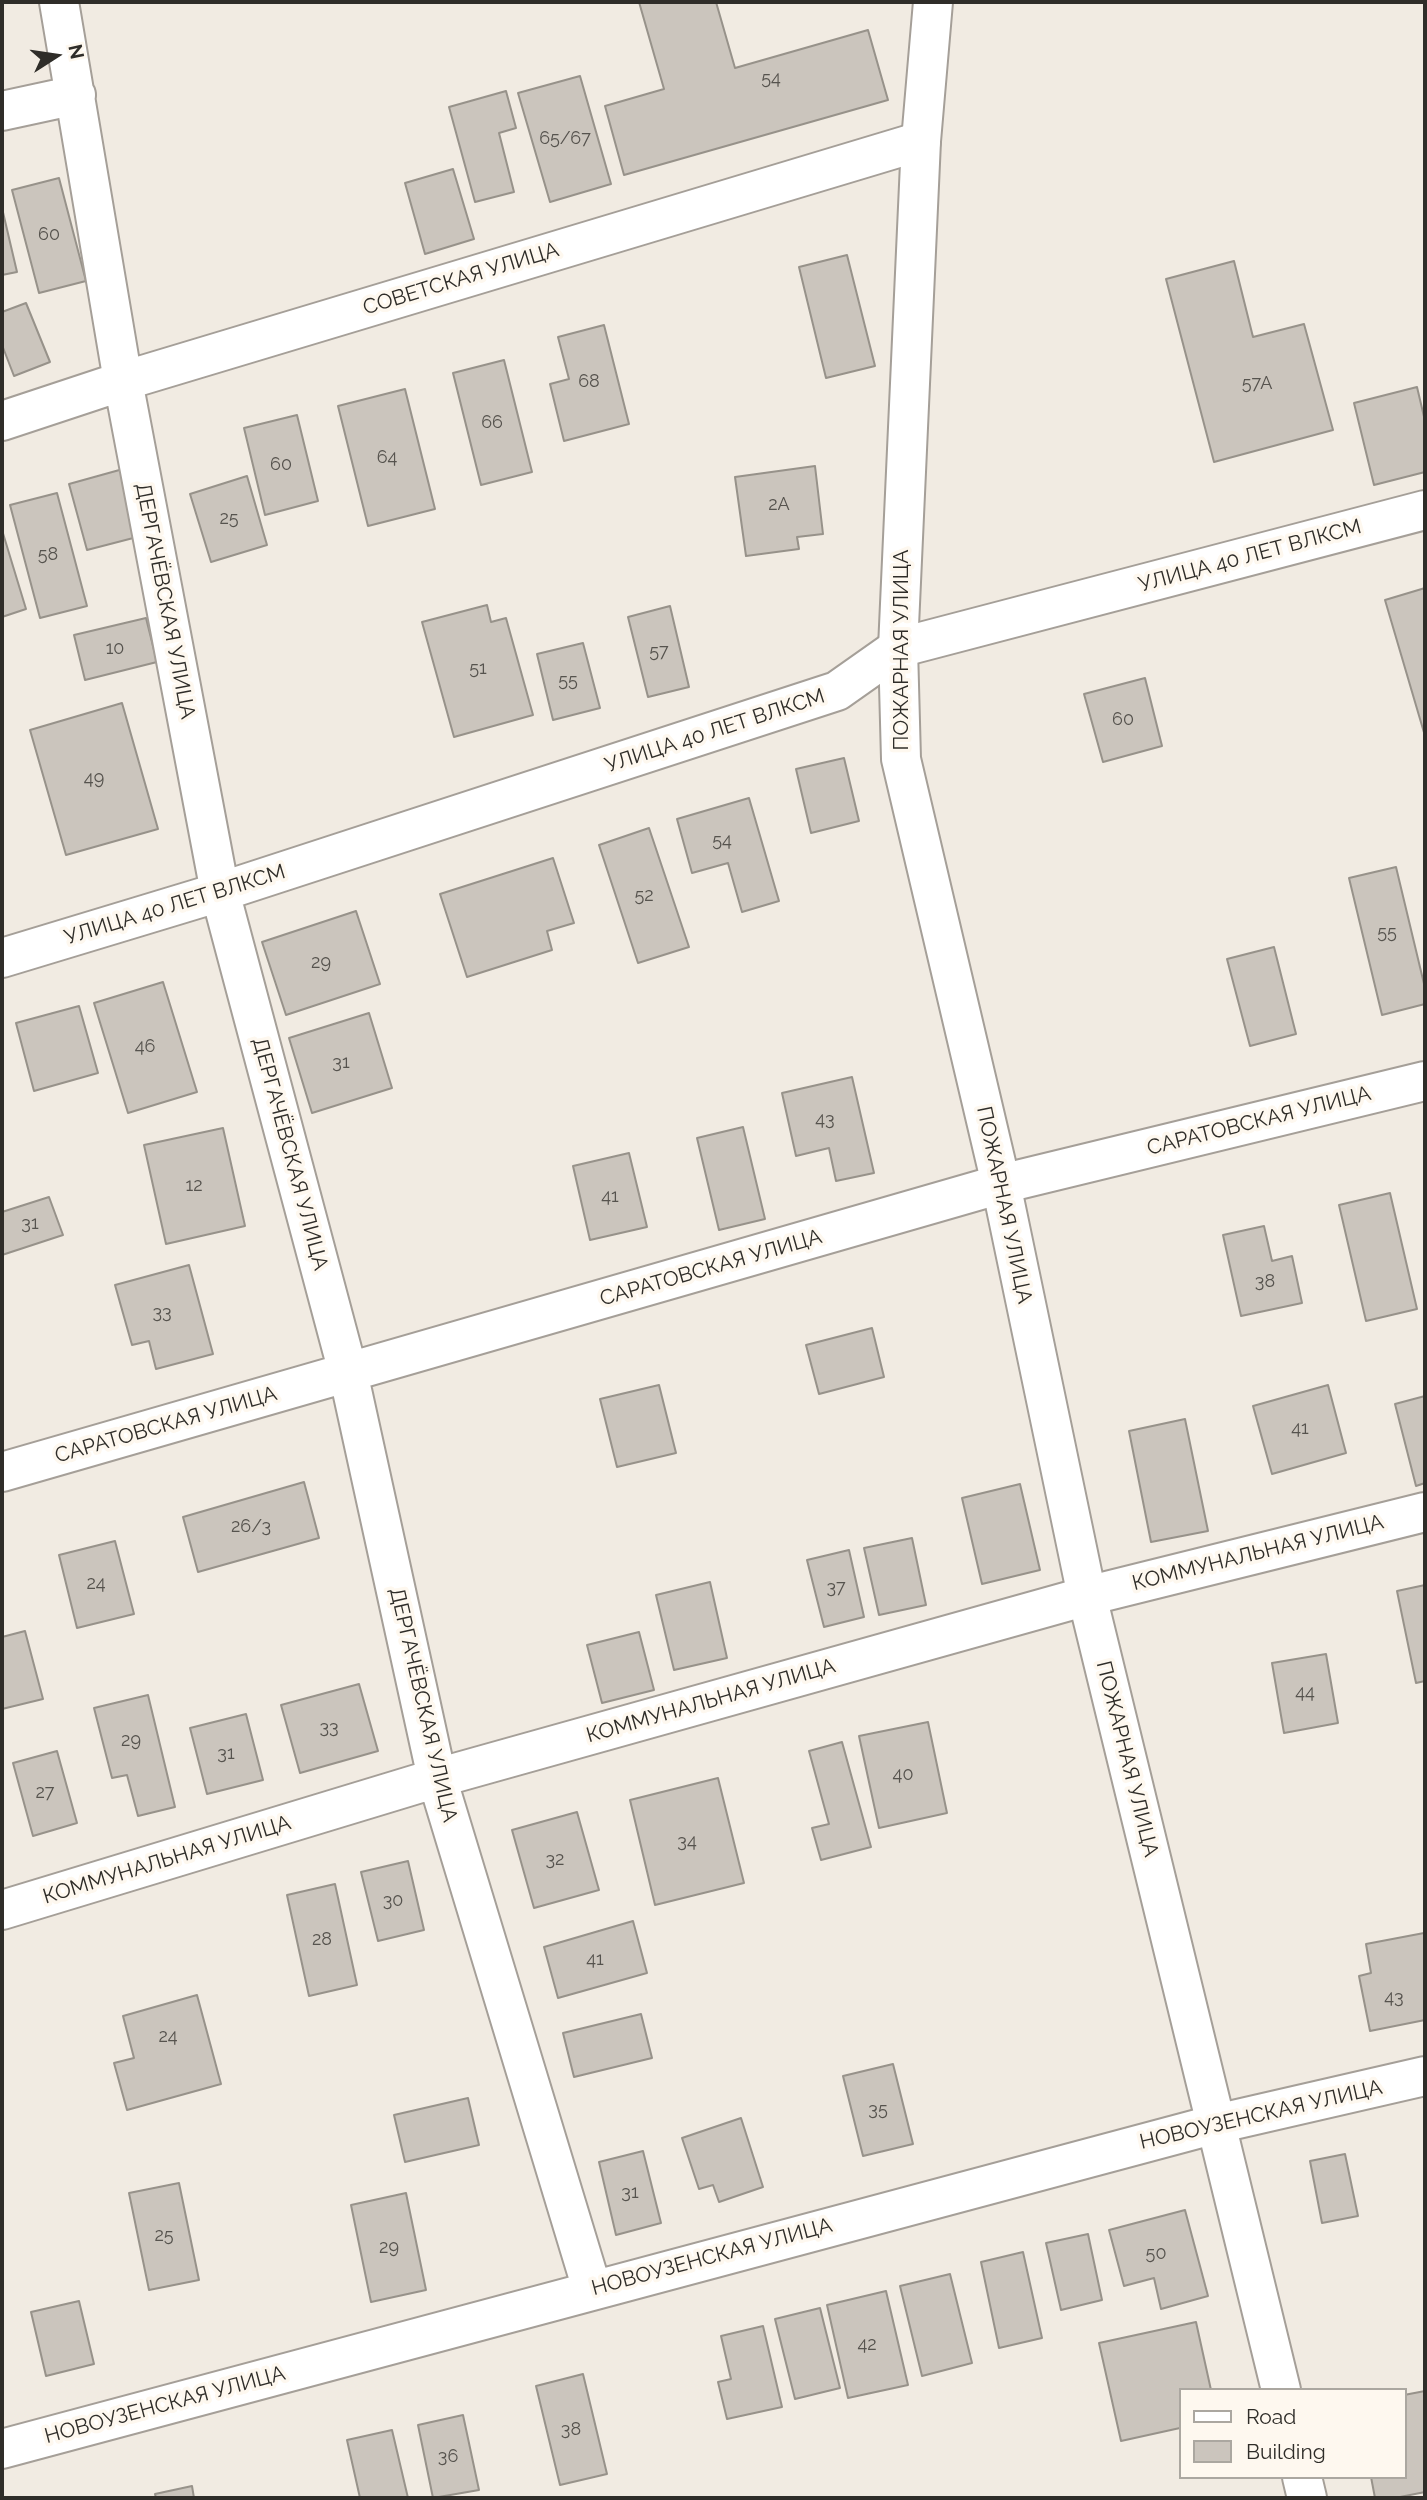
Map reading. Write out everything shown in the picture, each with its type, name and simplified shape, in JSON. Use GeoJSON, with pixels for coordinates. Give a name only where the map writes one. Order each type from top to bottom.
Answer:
{"type":"FeatureCollection","features":[{"type":"Feature","properties":{"kind":"street","name":"ДЕРГАЧЁВСКАЯ УЛИЦА"},"geometry":{"type":"LineString","coordinates":[[60,2],[123,381],[220,892],[348,1372],[438,1778],[592,2289]]}},
{"type":"Feature","properties":{"kind":"street","name":"ПОЖАРНАЯ УЛИЦА"},"geometry":{"type":"LineString","coordinates":[[933,2],[921,141],[898,648],[901,759],[1001,1184],[1087,1596],[1281,2388]]}},
{"type":"Feature","properties":{"kind":"street"},"geometry":{"type":"LineString","coordinates":[[2,111],[76,95]]}},
{"type":"Feature","properties":{"kind":"street","name":"СОВЕТСКАЯ УЛИЦА"},"geometry":{"type":"LineString","coordinates":[[2,421],[123,381],[921,141]]}},
{"type":"Feature","properties":{"kind":"street","name":"УЛИЦА 40 ЛЕТ ВЛКСМ"},"geometry":{"type":"LineString","coordinates":[[2,958],[220,892],[837,691],[898,648],[1425,510]]}},
{"type":"Feature","properties":{"kind":"street","name":"САРАТОВСКАЯ УЛИЦА"},"geometry":{"type":"LineString","coordinates":[[2,1472],[1001,1184],[1425,1081]]}},
{"type":"Feature","properties":{"kind":"street","name":"КОММУНАЛЬНАЯ УЛИЦА"},"geometry":{"type":"LineString","coordinates":[[2,1910],[438,1778],[1087,1596],[1425,1512]]}},
{"type":"Feature","properties":{"kind":"street","name":"НОВОУЗЕНСКАЯ УЛИЦА"},"geometry":{"type":"LineString","coordinates":[[2,2449],[1216,2124],[1425,2076]]}},
{"type":"Feature","properties":{"kind":"street"},"geometry":{"type":"LineString","coordinates":[[1302,2479],[1307,2498]]}},
{"type":"Feature","properties":{"kind":"building"},"geometry":{"type":"Polygon","coordinates":[[[639,2],[716,2],[735,68],[868,30],[888,100],[624,175],[605,106],[664,89],[639,2]]]}},
{"type":"Feature","properties":{"kind":"building"},"geometry":{"type":"Polygon","coordinates":[[[580,76],[611,184],[550,202],[518,93],[580,76]]]}},
{"type":"Feature","properties":{"kind":"building"},"geometry":{"type":"Polygon","coordinates":[[[506,91],[516,128],[499,133],[514,192],[475,202],[449,107],[506,91]]]}},
{"type":"Feature","properties":{"kind":"building"},"geometry":{"type":"Polygon","coordinates":[[[453,169],[474,239],[425,254],[405,183],[453,169]]]}},
{"type":"Feature","properties":{"kind":"building"},"geometry":{"type":"Polygon","coordinates":[[[59,178],[86,281],[39,293],[12,190],[59,178]]]}},
{"type":"Feature","properties":{"kind":"building"},"geometry":{"type":"Polygon","coordinates":[[[2,208],[17,272],[2,275],[2,208]]]}},
{"type":"Feature","properties":{"kind":"building"},"geometry":{"type":"Polygon","coordinates":[[[847,255],[875,366],[826,378],[799,267],[847,255]]]}},
{"type":"Feature","properties":{"kind":"building"},"geometry":{"type":"Polygon","coordinates":[[[1234,261],[1253,337],[1304,324],[1333,430],[1214,462],[1166,279],[1234,261]]]}},
{"type":"Feature","properties":{"kind":"building"},"geometry":{"type":"Polygon","coordinates":[[[26,303],[50,362],[14,376],[2,345],[2,312],[26,303]]]}},
{"type":"Feature","properties":{"kind":"building"},"geometry":{"type":"Polygon","coordinates":[[[604,325],[629,424],[564,441],[550,384],[569,379],[558,337],[604,325]]]}},
{"type":"Feature","properties":{"kind":"building"},"geometry":{"type":"Polygon","coordinates":[[[504,360],[532,472],[481,485],[453,373],[504,360]]]}},
{"type":"Feature","properties":{"kind":"building"},"geometry":{"type":"Polygon","coordinates":[[[1417,387],[1425,421],[1425,472],[1374,485],[1354,403],[1417,387]]]}},
{"type":"Feature","properties":{"kind":"building"},"geometry":{"type":"Polygon","coordinates":[[[405,389],[435,509],[368,526],[338,406],[405,389]]]}},
{"type":"Feature","properties":{"kind":"building"},"geometry":{"type":"Polygon","coordinates":[[[297,415],[318,501],[265,515],[244,428],[297,415]]]}},
{"type":"Feature","properties":{"kind":"building"},"geometry":{"type":"Polygon","coordinates":[[[815,466],[823,534],[797,537],[799,549],[746,556],[735,477],[815,466]]]}},
{"type":"Feature","properties":{"kind":"building"},"geometry":{"type":"Polygon","coordinates":[[[123,469],[141,536],[87,550],[69,484],[123,469]]]}},
{"type":"Feature","properties":{"kind":"building"},"geometry":{"type":"Polygon","coordinates":[[[247,476],[267,545],[211,562],[190,494],[247,476]]]}},
{"type":"Feature","properties":{"kind":"building"},"geometry":{"type":"Polygon","coordinates":[[[57,493],[87,606],[40,618],[10,505],[57,493]]]}},
{"type":"Feature","properties":{"kind":"building"},"geometry":{"type":"Polygon","coordinates":[[[2,530],[26,609],[2,617],[2,530]]]}},
{"type":"Feature","properties":{"kind":"building"},"geometry":{"type":"Polygon","coordinates":[[[1425,588],[1425,736],[1385,600],[1425,588]]]}},
{"type":"Feature","properties":{"kind":"building"},"geometry":{"type":"Polygon","coordinates":[[[487,605],[491,622],[506,618],[533,715],[454,737],[422,622],[487,605]]]}},
{"type":"Feature","properties":{"kind":"building"},"geometry":{"type":"Polygon","coordinates":[[[670,606],[689,687],[648,697],[628,617],[670,606]]]}},
{"type":"Feature","properties":{"kind":"building"},"geometry":{"type":"Polygon","coordinates":[[[146,618],[157,662],[85,680],[74,635],[146,618]]]}},
{"type":"Feature","properties":{"kind":"building"},"geometry":{"type":"Polygon","coordinates":[[[583,643],[600,708],[553,720],[537,654],[583,643]]]}},
{"type":"Feature","properties":{"kind":"building"},"geometry":{"type":"Polygon","coordinates":[[[1145,678],[1162,746],[1103,762],[1084,694],[1145,678]]]}},
{"type":"Feature","properties":{"kind":"building"},"geometry":{"type":"Polygon","coordinates":[[[122,703],[158,829],[66,855],[30,730],[122,703]]]}},
{"type":"Feature","properties":{"kind":"building"},"geometry":{"type":"Polygon","coordinates":[[[844,758],[859,821],[811,833],[796,769],[844,758]]]}},
{"type":"Feature","properties":{"kind":"building"},"geometry":{"type":"Polygon","coordinates":[[[749,798],[779,901],[742,912],[728,863],[692,873],[677,819],[749,798]]]}},
{"type":"Feature","properties":{"kind":"building"},"geometry":{"type":"Polygon","coordinates":[[[649,828],[689,947],[638,963],[599,845],[649,828]]]}},
{"type":"Feature","properties":{"kind":"building"},"geometry":{"type":"Polygon","coordinates":[[[553,858],[574,923],[547,931],[552,950],[467,977],[440,894],[553,858]]]}},
{"type":"Feature","properties":{"kind":"building"},"geometry":{"type":"Polygon","coordinates":[[[1396,867],[1425,988],[1425,1004],[1382,1015],[1349,878],[1396,867]]]}},
{"type":"Feature","properties":{"kind":"building"},"geometry":{"type":"Polygon","coordinates":[[[356,911],[380,984],[286,1015],[262,942],[356,911]]]}},
{"type":"Feature","properties":{"kind":"building"},"geometry":{"type":"Polygon","coordinates":[[[1274,947],[1296,1034],[1250,1046],[1227,959],[1274,947]]]}},
{"type":"Feature","properties":{"kind":"building"},"geometry":{"type":"Polygon","coordinates":[[[163,982],[197,1092],[128,1113],[94,1003],[163,982]]]}},
{"type":"Feature","properties":{"kind":"building"},"geometry":{"type":"Polygon","coordinates":[[[79,1006],[98,1073],[34,1091],[16,1023],[79,1006]]]}},
{"type":"Feature","properties":{"kind":"building"},"geometry":{"type":"Polygon","coordinates":[[[369,1013],[392,1088],[312,1113],[289,1038],[369,1013]]]}},
{"type":"Feature","properties":{"kind":"building"},"geometry":{"type":"Polygon","coordinates":[[[852,1077],[874,1173],[836,1181],[829,1148],[796,1156],[782,1093],[852,1077]]]}},
{"type":"Feature","properties":{"kind":"building"},"geometry":{"type":"Polygon","coordinates":[[[743,1127],[765,1219],[719,1230],[697,1138],[743,1127]]]}},
{"type":"Feature","properties":{"kind":"building"},"geometry":{"type":"Polygon","coordinates":[[[223,1128],[245,1226],[166,1244],[144,1145],[223,1128]]]}},
{"type":"Feature","properties":{"kind":"building"},"geometry":{"type":"Polygon","coordinates":[[[629,1153],[647,1227],[590,1240],[573,1166],[629,1153]]]}},
{"type":"Feature","properties":{"kind":"building"},"geometry":{"type":"Polygon","coordinates":[[[1390,1193],[1417,1309],[1366,1321],[1339,1205],[1390,1193]]]}},
{"type":"Feature","properties":{"kind":"building"},"geometry":{"type":"Polygon","coordinates":[[[49,1197],[63,1235],[2,1255],[2,1212],[49,1197]]]}},
{"type":"Feature","properties":{"kind":"building"},"geometry":{"type":"Polygon","coordinates":[[[1264,1226],[1272,1261],[1292,1256],[1302,1303],[1241,1316],[1223,1235],[1264,1226]]]}},
{"type":"Feature","properties":{"kind":"building"},"geometry":{"type":"Polygon","coordinates":[[[189,1265],[213,1354],[156,1369],[149,1341],[132,1345],[115,1285],[189,1265]]]}},
{"type":"Feature","properties":{"kind":"building"},"geometry":{"type":"Polygon","coordinates":[[[872,1328],[884,1377],[819,1394],[806,1345],[872,1328]]]}},
{"type":"Feature","properties":{"kind":"building"},"geometry":{"type":"Polygon","coordinates":[[[659,1385],[676,1453],[617,1467],[600,1399],[659,1385]]]}},
{"type":"Feature","properties":{"kind":"building"},"geometry":{"type":"Polygon","coordinates":[[[1328,1385],[1346,1453],[1272,1474],[1253,1406],[1328,1385]]]}},
{"type":"Feature","properties":{"kind":"building"},"geometry":{"type":"Polygon","coordinates":[[[1425,1396],[1425,1483],[1416,1486],[1395,1404],[1425,1396]]]}},
{"type":"Feature","properties":{"kind":"building"},"geometry":{"type":"Polygon","coordinates":[[[1185,1419],[1208,1531],[1151,1542],[1129,1431],[1185,1419]]]}},
{"type":"Feature","properties":{"kind":"building"},"geometry":{"type":"Polygon","coordinates":[[[304,1482],[319,1538],[198,1572],[183,1517],[304,1482]]]}},
{"type":"Feature","properties":{"kind":"building"},"geometry":{"type":"Polygon","coordinates":[[[1020,1484],[1040,1570],[982,1584],[962,1498],[1020,1484]]]}},
{"type":"Feature","properties":{"kind":"building"},"geometry":{"type":"Polygon","coordinates":[[[912,1538],[926,1605],[879,1615],[864,1548],[912,1538]]]}},
{"type":"Feature","properties":{"kind":"building"},"geometry":{"type":"Polygon","coordinates":[[[115,1541],[134,1614],[77,1628],[59,1555],[115,1541]]]}},
{"type":"Feature","properties":{"kind":"building"},"geometry":{"type":"Polygon","coordinates":[[[849,1550],[864,1617],[824,1627],[807,1560],[849,1550]]]}},
{"type":"Feature","properties":{"kind":"building"},"geometry":{"type":"Polygon","coordinates":[[[710,1582],[727,1658],[674,1670],[656,1595],[710,1582]]]}},
{"type":"Feature","properties":{"kind":"building"},"geometry":{"type":"Polygon","coordinates":[[[1425,1585],[1425,1681],[1416,1683],[1397,1591],[1425,1585]]]}},
{"type":"Feature","properties":{"kind":"building"},"geometry":{"type":"Polygon","coordinates":[[[25,1631],[43,1699],[2,1709],[2,1637],[25,1631]]]}},
{"type":"Feature","properties":{"kind":"building"},"geometry":{"type":"Polygon","coordinates":[[[639,1632],[654,1690],[602,1703],[587,1645],[639,1632]]]}},
{"type":"Feature","properties":{"kind":"building"},"geometry":{"type":"Polygon","coordinates":[[[1326,1654],[1338,1723],[1284,1733],[1272,1663],[1326,1654]]]}},
{"type":"Feature","properties":{"kind":"building"},"geometry":{"type":"Polygon","coordinates":[[[359,1684],[378,1751],[300,1773],[281,1705],[359,1684]]]}},
{"type":"Feature","properties":{"kind":"building"},"geometry":{"type":"Polygon","coordinates":[[[148,1695],[175,1807],[138,1816],[127,1775],[112,1778],[94,1708],[148,1695]]]}},
{"type":"Feature","properties":{"kind":"building"},"geometry":{"type":"Polygon","coordinates":[[[246,1714],[263,1780],[207,1794],[190,1728],[246,1714]]]}},
{"type":"Feature","properties":{"kind":"building"},"geometry":{"type":"Polygon","coordinates":[[[928,1722],[947,1813],[879,1828],[859,1736],[928,1722]]]}},
{"type":"Feature","properties":{"kind":"building"},"geometry":{"type":"Polygon","coordinates":[[[842,1742],[871,1847],[821,1860],[812,1828],[829,1824],[809,1751],[842,1742]]]}},
{"type":"Feature","properties":{"kind":"building"},"geometry":{"type":"Polygon","coordinates":[[[57,1751],[77,1823],[33,1836],[13,1763],[57,1751]]]}},
{"type":"Feature","properties":{"kind":"building"},"geometry":{"type":"Polygon","coordinates":[[[718,1778],[744,1883],[655,1905],[630,1800],[718,1778]]]}},
{"type":"Feature","properties":{"kind":"building"},"geometry":{"type":"Polygon","coordinates":[[[577,1812],[599,1890],[534,1908],[512,1830],[577,1812]]]}},
{"type":"Feature","properties":{"kind":"building"},"geometry":{"type":"Polygon","coordinates":[[[408,1861],[424,1930],[378,1941],[361,1872],[408,1861]]]}},
{"type":"Feature","properties":{"kind":"building"},"geometry":{"type":"Polygon","coordinates":[[[335,1884],[357,1985],[309,1996],[287,1895],[335,1884]]]}},
{"type":"Feature","properties":{"kind":"building"},"geometry":{"type":"Polygon","coordinates":[[[633,1921],[647,1973],[558,1998],[544,1947],[633,1921]]]}},
{"type":"Feature","properties":{"kind":"building"},"geometry":{"type":"Polygon","coordinates":[[[1424,1933],[1425,2020],[1370,2031],[1359,1976],[1371,1973],[1366,1944],[1424,1933]]]}},
{"type":"Feature","properties":{"kind":"building"},"geometry":{"type":"Polygon","coordinates":[[[197,1995],[221,2084],[127,2110],[114,2063],[134,2058],[123,2016],[197,1995]]]}},
{"type":"Feature","properties":{"kind":"building"},"geometry":{"type":"Polygon","coordinates":[[[641,2014],[652,2058],[574,2077],[563,2033],[641,2014]]]}},
{"type":"Feature","properties":{"kind":"building"},"geometry":{"type":"Polygon","coordinates":[[[893,2064],[913,2144],[863,2156],[843,2076],[893,2064]]]}},
{"type":"Feature","properties":{"kind":"building"},"geometry":{"type":"Polygon","coordinates":[[[468,2098],[479,2145],[405,2162],[394,2115],[468,2098]]]}},
{"type":"Feature","properties":{"kind":"building"},"geometry":{"type":"Polygon","coordinates":[[[741,2118],[763,2187],[719,2202],[713,2185],[699,2189],[682,2138],[741,2118]]]}},
{"type":"Feature","properties":{"kind":"building"},"geometry":{"type":"Polygon","coordinates":[[[643,2151],[661,2223],[616,2235],[599,2162],[643,2151]]]}},
{"type":"Feature","properties":{"kind":"building"},"geometry":{"type":"Polygon","coordinates":[[[1345,2154],[1358,2216],[1322,2223],[1310,2161],[1345,2154]]]}},
{"type":"Feature","properties":{"kind":"building"},"geometry":{"type":"Polygon","coordinates":[[[179,2183],[199,2280],[149,2290],[129,2193],[179,2183]]]}},
{"type":"Feature","properties":{"kind":"building"},"geometry":{"type":"Polygon","coordinates":[[[406,2193],[426,2290],[371,2302],[351,2205],[406,2193]]]}},
{"type":"Feature","properties":{"kind":"building"},"geometry":{"type":"Polygon","coordinates":[[[1185,2210],[1208,2296],[1161,2309],[1154,2278],[1124,2286],[1109,2230],[1185,2210]]]}},
{"type":"Feature","properties":{"kind":"building"},"geometry":{"type":"Polygon","coordinates":[[[1088,2234],[1102,2300],[1061,2310],[1046,2243],[1088,2234]]]}},
{"type":"Feature","properties":{"kind":"building"},"geometry":{"type":"Polygon","coordinates":[[[1023,2252],[1042,2338],[999,2348],[981,2262],[1023,2252]]]}},
{"type":"Feature","properties":{"kind":"building"},"geometry":{"type":"Polygon","coordinates":[[[950,2274],[972,2363],[922,2376],[900,2286],[950,2274]]]}},
{"type":"Feature","properties":{"kind":"building"},"geometry":{"type":"Polygon","coordinates":[[[886,2291],[908,2385],[848,2398],[827,2305],[886,2291]]]}},
{"type":"Feature","properties":{"kind":"building"},"geometry":{"type":"Polygon","coordinates":[[[79,2301],[94,2364],[46,2376],[31,2312],[79,2301]]]}},
{"type":"Feature","properties":{"kind":"building"},"geometry":{"type":"Polygon","coordinates":[[[820,2308],[840,2388],[795,2399],[775,2319],[820,2308]]]}},
{"type":"Feature","properties":{"kind":"building"},"geometry":{"type":"Polygon","coordinates":[[[1196,2322],[1211,2388],[1178,2388],[1178,2428],[1121,2441],[1099,2343],[1196,2322]]]}},
{"type":"Feature","properties":{"kind":"building"},"geometry":{"type":"Polygon","coordinates":[[[763,2326],[782,2407],[727,2419],[718,2382],[731,2379],[721,2336],[763,2326]]]}},
{"type":"Feature","properties":{"kind":"building"},"geometry":{"type":"Polygon","coordinates":[[[583,2374],[607,2474],[560,2485],[536,2386],[583,2374]]]}},
{"type":"Feature","properties":{"kind":"building"},"geometry":{"type":"Polygon","coordinates":[[[1425,2391],[1425,2492],[1395,2498],[1375,2498],[1371,2479],[1406,2479],[1406,2395],[1425,2391]]]}},
{"type":"Feature","properties":{"kind":"building"},"geometry":{"type":"Polygon","coordinates":[[[463,2415],[479,2490],[433,2498],[418,2425],[463,2415]]]}},
{"type":"Feature","properties":{"kind":"building"},"geometry":{"type":"Polygon","coordinates":[[[392,2430],[408,2498],[360,2498],[347,2440],[392,2430]]]}},
{"type":"Feature","properties":{"kind":"building"},"geometry":{"type":"Polygon","coordinates":[[[192,2486],[194,2498],[156,2498],[155,2494],[192,2486]]]}}]}
